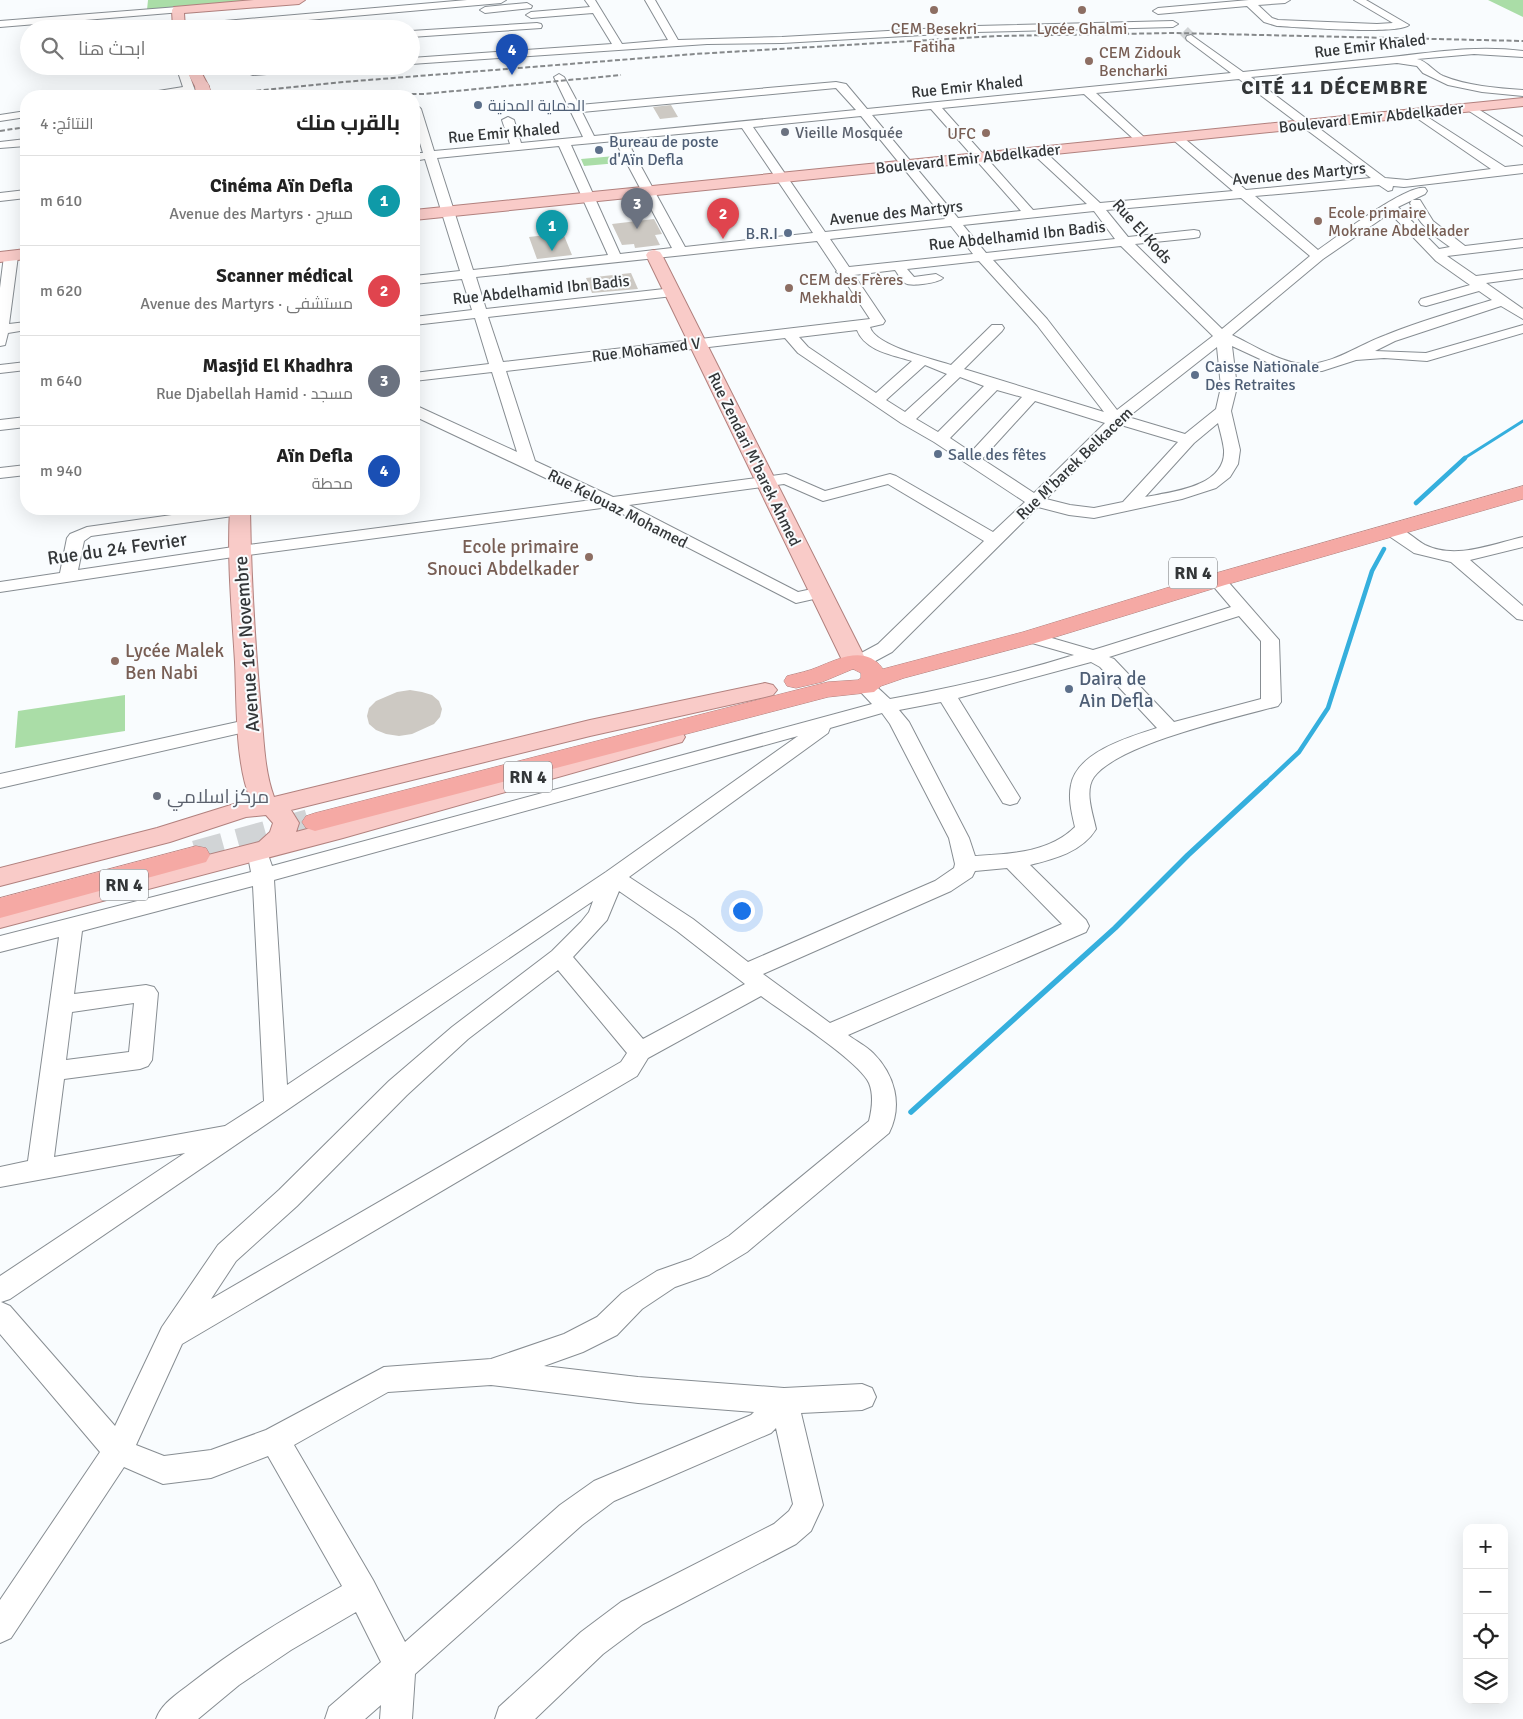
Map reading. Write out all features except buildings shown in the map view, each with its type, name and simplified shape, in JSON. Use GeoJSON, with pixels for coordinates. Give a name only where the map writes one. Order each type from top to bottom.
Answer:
{"type":"FeatureCollection","features":[{"type":"Feature","properties":{"kind":"highway","name":"RN 4"},"geometry":{"type":"LineString","coordinates":[[313,816],[775,696],[828,690],[853,673],[1523,481]]}},
{"type":"Feature","properties":{"kind":"highway","name":"RN 4"},"geometry":{"type":"LineString","coordinates":[[853,673],[895,673],[1031,637],[1217,580],[1523,492]]}},
{"type":"Feature","properties":{"kind":"highway","name":"RN 4"},"geometry":{"type":"LineString","coordinates":[[0,892],[194,848],[0,908]]}},
{"type":"Feature","properties":{"kind":"main road"},"geometry":{"type":"LineString","coordinates":[[179,20],[178,10],[299,0]]}},
{"type":"Feature","properties":{"kind":"main road"},"geometry":{"type":"LineString","coordinates":[[192,75],[195,90]]}},
{"type":"Feature","properties":{"kind":"main road","name":"Boulevard Emir Abdelkader"},"geometry":{"type":"LineString","coordinates":[[420,213],[1523,102]]}},
{"type":"Feature","properties":{"kind":"main road","name":"Rue Zendari M'barek Ahmed"},"geometry":{"type":"LineString","coordinates":[[648,256],[853,673]]}},
{"type":"Feature","properties":{"kind":"main road","name":"Avenue 1er Novembre"},"geometry":{"type":"LineString","coordinates":[[240,515],[240,551],[255,780],[267,806]]}},
{"type":"Feature","properties":{"kind":"main road","name":"RN 4"},"geometry":{"type":"LineString","coordinates":[[267,806],[600,725],[775,696]]}},
{"type":"Feature","properties":{"kind":"main road","name":"RN 4"},"geometry":{"type":"LineString","coordinates":[[0,918],[353,826],[714,725],[775,696]]}},
{"type":"Feature","properties":{"kind":"main road"},"geometry":{"type":"LineString","coordinates":[[233,813],[267,806],[280,812],[286,823],[282,836],[258,850],[227,849],[217,836],[222,821],[233,813],[249,796],[255,780]]}},
{"type":"Feature","properties":{"kind":"main road","name":"RN 4"},"geometry":{"type":"LineString","coordinates":[[0,877],[175,832],[233,813]]}},
{"type":"Feature","properties":{"kind":"street"},"geometry":{"type":"LineString","coordinates":[[354,0],[358,17]]}},
{"type":"Feature","properties":{"kind":"street"},"geometry":{"type":"LineString","coordinates":[[336,20],[501,0]]}},
{"type":"Feature","properties":{"kind":"street"},"geometry":{"type":"LineString","coordinates":[[650,0],[675,43]]}},
{"type":"Feature","properties":{"kind":"street"},"geometry":{"type":"LineString","coordinates":[[1285,0],[1154,9],[1382,182],[1407,193],[1420,214],[1462,250]]}},
{"type":"Feature","properties":{"kind":"street"},"geometry":{"type":"LineString","coordinates":[[1249,3],[1268,20],[1276,23],[1377,27],[1404,25],[1359,0]]}},
{"type":"Feature","properties":{"kind":"street"},"geometry":{"type":"LineString","coordinates":[[309,20],[592,5],[619,46]]}},
{"type":"Feature","properties":{"kind":"street"},"geometry":{"type":"LineString","coordinates":[[527,7],[541,39]]}},
{"type":"Feature","properties":{"kind":"street"},"geometry":{"type":"LineString","coordinates":[[51,20],[178,10]]}},
{"type":"Feature","properties":{"kind":"street"},"geometry":{"type":"LineString","coordinates":[[0,24],[20,22]]}},
{"type":"Feature","properties":{"kind":"street"},"geometry":{"type":"LineString","coordinates":[[420,34],[541,39],[619,46],[782,40],[976,29],[1173,24]]}},
{"type":"Feature","properties":{"kind":"street"},"geometry":{"type":"LineString","coordinates":[[420,59],[541,39]]}},
{"type":"Feature","properties":{"kind":"street","name":"Rue Emir Khaled"},"geometry":{"type":"LineString","coordinates":[[420,156],[1393,60],[1463,50],[1489,50],[1523,54]]}},
{"type":"Feature","properties":{"kind":"street"},"geometry":{"type":"LineString","coordinates":[[1393,60],[1420,63],[1442,57],[1473,54],[1523,63]]}},
{"type":"Feature","properties":{"kind":"street"},"geometry":{"type":"LineString","coordinates":[[1420,63],[1423,69],[1451,82],[1488,89],[1523,92]]}},
{"type":"Feature","properties":{"kind":"street"},"geometry":{"type":"LineString","coordinates":[[186,75],[193,90]]}},
{"type":"Feature","properties":{"kind":"street"},"geometry":{"type":"LineString","coordinates":[[559,77],[590,140]]}},
{"type":"Feature","properties":{"kind":"street"},"geometry":{"type":"LineString","coordinates":[[575,109],[836,85],[842,86],[953,222],[1042,322],[1116,419]]}},
{"type":"Feature","properties":{"kind":"street"},"geometry":{"type":"LineString","coordinates":[[1086,90],[1141,140]]}},
{"type":"Feature","properties":{"kind":"street"},"geometry":{"type":"LineString","coordinates":[[934,106],[1030,214]]}},
{"type":"Feature","properties":{"kind":"street"},"geometry":{"type":"LineString","coordinates":[[1470,107],[1523,142]]}},
{"type":"Feature","properties":{"kind":"street"},"geometry":{"type":"LineString","coordinates":[[1415,112],[1502,171],[1523,169]]}},
{"type":"Feature","properties":{"kind":"street"},"geometry":{"type":"LineString","coordinates":[[0,118],[20,115]]}},
{"type":"Feature","properties":{"kind":"street"},"geometry":{"type":"LineString","coordinates":[[508,120],[517,147]]}},
{"type":"Feature","properties":{"kind":"street"},"geometry":{"type":"LineString","coordinates":[[420,125],[478,313],[528,463]]}},
{"type":"Feature","properties":{"kind":"street"},"geometry":{"type":"LineString","coordinates":[[746,125],[822,236],[843,272]]}},
{"type":"Feature","properties":{"kind":"street"},"geometry":{"type":"LineString","coordinates":[[1175,136],[1318,256]]}},
{"type":"Feature","properties":{"kind":"street"},"geometry":{"type":"LineString","coordinates":[[619,137],[646,191],[681,252]]}},
{"type":"Feature","properties":{"kind":"street"},"geometry":{"type":"LineString","coordinates":[[564,143],[616,259]]}},
{"type":"Feature","properties":{"kind":"street"},"geometry":{"type":"LineString","coordinates":[[4,145],[20,144]]}},
{"type":"Feature","properties":{"kind":"street","name":"Rue El Kods"},"geometry":{"type":"LineString","coordinates":[[1037,151],[1097,207],[1125,242],[1221,336]]}},
{"type":"Feature","properties":{"kind":"street","name":"Rue M'barek Belkacem"},"geometry":{"type":"LineString","coordinates":[[853,673],[885,648],[996,541],[1116,419],[1191,362],[1318,256],[1407,193],[1461,176],[1502,171]]}},
{"type":"Feature","properties":{"kind":"street","name":"Avenue des Martyrs"},"geometry":{"type":"LineString","coordinates":[[420,279],[1097,207],[1382,182]]}},
{"type":"Feature","properties":{"kind":"street"},"geometry":{"type":"LineString","coordinates":[[1407,193],[1436,253],[1501,301],[1523,314]]}},
{"type":"Feature","properties":{"kind":"street"},"geometry":{"type":"LineString","coordinates":[[0,197],[20,195]]}},
{"type":"Feature","properties":{"kind":"street","name":"Rue Abdelhamid Ibn Badis"},"geometry":{"type":"LineString","coordinates":[[843,272],[1194,234]]}},
{"type":"Feature","properties":{"kind":"street"},"geometry":{"type":"LineString","coordinates":[[1436,253],[1523,243]]}},
{"type":"Feature","properties":{"kind":"street"},"geometry":{"type":"LineString","coordinates":[[1446,262],[1523,252]]}},
{"type":"Feature","properties":{"kind":"street"},"geometry":{"type":"LineString","coordinates":[[12,255],[0,334],[20,328]]}},
{"type":"Feature","properties":{"kind":"street"},"geometry":{"type":"LineString","coordinates":[[898,266],[910,281],[936,278]]}},
{"type":"Feature","properties":{"kind":"street","name":"Rue Mohamed V"},"geometry":{"type":"LineString","coordinates":[[420,376],[789,334],[863,325],[878,321],[843,272]]}},
{"type":"Feature","properties":{"kind":"street"},"geometry":{"type":"LineString","coordinates":[[1426,302],[1476,283],[1523,274]]}},
{"type":"Feature","properties":{"kind":"street","name":"Rue Abdelhamid Ibn Badis"},"geometry":{"type":"LineString","coordinates":[[420,321],[478,313],[666,293]]}},
{"type":"Feature","properties":{"kind":"street"},"geometry":{"type":"LineString","coordinates":[[1221,336],[1260,355],[1302,368],[1322,367],[1349,358],[1390,338],[1501,301]]}},
{"type":"Feature","properties":{"kind":"street"},"geometry":{"type":"LineString","coordinates":[[863,325],[863,332],[868,338],[882,346],[1032,396],[1188,440]]}},
{"type":"Feature","properties":{"kind":"street"},"geometry":{"type":"LineString","coordinates":[[906,420],[954,375],[954,370],[997,328]]}},
{"type":"Feature","properties":{"kind":"street"},"geometry":{"type":"LineString","coordinates":[[1349,358],[1384,354],[1427,357],[1523,329]]}},
{"type":"Feature","properties":{"kind":"street"},"geometry":{"type":"LineString","coordinates":[[789,334],[803,350],[906,420],[940,439],[1035,501],[1069,510],[1094,513],[1130,504],[1176,496],[1210,485],[1224,474],[1230,464],[1232,450],[1223,412],[1228,387],[1226,351],[1221,336]]}},
{"type":"Feature","properties":{"kind":"street"},"geometry":{"type":"LineString","coordinates":[[877,400],[922,360]]}},
{"type":"Feature","properties":{"kind":"street"},"geometry":{"type":"LineString","coordinates":[[0,369],[20,367]]}},
{"type":"Feature","properties":{"kind":"street"},"geometry":{"type":"LineString","coordinates":[[940,439],[994,384]]}},
{"type":"Feature","properties":{"kind":"street"},"geometry":{"type":"LineString","coordinates":[[973,460],[1032,396]]}},
{"type":"Feature","properties":{"kind":"street"},"geometry":{"type":"LineString","coordinates":[[1130,504],[1188,440],[1223,412]]}},
{"type":"Feature","properties":{"kind":"street","name":"Rue Kelouaz Mohamed"},"geometry":{"type":"LineString","coordinates":[[420,413],[613,503],[796,598],[813,594]]}},
{"type":"Feature","properties":{"kind":"street"},"geometry":{"type":"LineString","coordinates":[[0,425],[20,423]]}},
{"type":"Feature","properties":{"kind":"street"},"geometry":{"type":"LineString","coordinates":[[0,473],[20,471]]}},
{"type":"Feature","properties":{"kind":"street","name":"Rue du 24 Fevrier"},"geometry":{"type":"LineString","coordinates":[[0,587],[240,551],[786,479],[823,496],[890,479],[996,541]]}},
{"type":"Feature","properties":{"kind":"street"},"geometry":{"type":"LineString","coordinates":[[68,577],[76,538],[87,532],[184,515]]}},
{"type":"Feature","properties":{"kind":"street"},"geometry":{"type":"LineString","coordinates":[[1392,530],[1420,550],[1457,558],[1519,547]]}},
{"type":"Feature","properties":{"kind":"street"},"geometry":{"type":"LineString","coordinates":[[1457,558],[1523,615]]}},
{"type":"Feature","properties":{"kind":"street"},"geometry":{"type":"LineString","coordinates":[[966,864],[1014,862],[1053,851],[1079,839],[1086,829],[1080,805],[1081,788],[1085,774],[1101,759],[1122,748],[1170,730],[1272,702],[1270,640],[1217,580]]}},
{"type":"Feature","properties":{"kind":"street"},"geometry":{"type":"LineString","coordinates":[[0,944],[263,876],[886,706],[947,696],[991,686],[1242,609]]}},
{"type":"Feature","properties":{"kind":"street"},"geometry":{"type":"LineString","coordinates":[[1031,637],[1092,654],[1107,663],[1170,730]]}},
{"type":"Feature","properties":{"kind":"street"},"geometry":{"type":"LineString","coordinates":[[172,1336],[629,1069],[640,1052],[754,979],[943,886],[964,872],[966,864],[959,838],[899,722],[853,673]]}},
{"type":"Feature","properties":{"kind":"street"},"geometry":{"type":"LineString","coordinates":[[947,696],[1010,798]]}},
{"type":"Feature","properties":{"kind":"street"},"geometry":{"type":"LineString","coordinates":[[0,1291],[614,876],[831,721]]}},
{"type":"Feature","properties":{"kind":"street"},"geometry":{"type":"LineString","coordinates":[[0,781],[251,725]]}},
{"type":"Feature","properties":{"kind":"street"},"geometry":{"type":"LineString","coordinates":[[258,850],[263,876],[276,1104]]}},
{"type":"Feature","properties":{"kind":"street"},"geometry":{"type":"LineString","coordinates":[[829,1033],[1078,926],[1014,862]]}},
{"type":"Feature","properties":{"kind":"street"},"geometry":{"type":"LineString","coordinates":[[0,1627],[118,1451],[172,1336],[227,1253],[288,1198],[398,1088],[460,1033],[560,957],[589,928],[599,915],[614,876]]}},
{"type":"Feature","properties":{"kind":"street"},"geometry":{"type":"LineString","coordinates":[[490,1372],[574,1343],[607,1326],[632,1301],[660,1284],[700,1268],[738,1244],[880,1126],[885,1106],[881,1081],[865,1060],[754,979],[685,925],[614,876]]}},
{"type":"Feature","properties":{"kind":"street"},"geometry":{"type":"LineString","coordinates":[[40,1170],[71,927]]}},
{"type":"Feature","properties":{"kind":"street"},"geometry":{"type":"LineString","coordinates":[[560,957],[640,1052]]}},
{"type":"Feature","properties":{"kind":"street"},"geometry":{"type":"LineString","coordinates":[[54,1071],[140,1060],[146,993],[60,1005]]}},
{"type":"Feature","properties":{"kind":"street"},"geometry":{"type":"LineString","coordinates":[[0,1177],[233,1135]]}},
{"type":"Feature","properties":{"kind":"street"},"geometry":{"type":"LineString","coordinates":[[0,1314],[118,1451],[163,1470],[211,1464],[274,1440],[384,1380],[490,1372],[638,1390],[784,1401],[862,1397]]}},
{"type":"Feature","properties":{"kind":"street"},"geometry":{"type":"LineString","coordinates":[[341,1719],[571,1515],[604,1491],[762,1424],[784,1401]]}},
{"type":"Feature","properties":{"kind":"street"},"geometry":{"type":"LineString","coordinates":[[511,1719],[592,1643],[632,1613],[785,1534],[800,1521],[808,1505],[784,1401]]}},
{"type":"Feature","properties":{"kind":"street"},"geometry":{"type":"LineString","coordinates":[[274,1440],[362,1591],[400,1666],[396,1719]]}},
{"type":"Feature","properties":{"kind":"street"},"geometry":{"type":"LineString","coordinates":[[172,1719],[228,1674],[280,1639],[362,1591]]}},
{"type":"Feature","properties":{"kind":"green space"},"geometry":{"type":"Polygon","coordinates":[[[148,0],[267,0],[147,10],[148,0]]]}},
{"type":"Feature","properties":{"kind":"green space"},"geometry":{"type":"Polygon","coordinates":[[[1488,0],[1523,0],[1523,17],[1488,0]]]}},
{"type":"Feature","properties":{"kind":"green space"},"geometry":{"type":"Polygon","coordinates":[[[615,156],[618,163],[584,166],[581,159],[615,156]]]}},
{"type":"Feature","properties":{"kind":"green space"},"geometry":{"type":"Polygon","coordinates":[[[125,695],[125,731],[15,748],[18,711],[125,695]]]}},
{"type":"Feature","properties":{"kind":"waterway"},"geometry":{"type":"LineString","coordinates":[[1463,459],[1523,421]]}},
{"type":"Feature","properties":{"kind":"waterway"},"geometry":{"type":"LineString","coordinates":[[1416,503],[1465,458]]}},
{"type":"Feature","properties":{"kind":"waterway"},"geometry":{"type":"LineString","coordinates":[[1265,784],[1299,752],[1328,708],[1372,571],[1384,549]]}},
{"type":"Feature","properties":{"kind":"waterway"},"geometry":{"type":"LineString","coordinates":[[911,1112],[1115,928],[1188,855],[1266,783]]}},
{"type":"Feature","properties":{"kind":"tunnel"},"geometry":{"type":"LineString","coordinates":[[1184,31],[1191,38]]}},
{"type":"Feature","properties":{"kind":"tunnel"},"geometry":{"type":"LineString","coordinates":[[196,855],[315,822]]}},
{"type":"Feature","properties":{"kind":"railway"},"geometry":{"type":"LineString","coordinates":[[264,90],[695,54],[997,36],[1174,33],[1523,41]]}},
{"type":"Feature","properties":{"kind":"railway"},"geometry":{"type":"LineString","coordinates":[[420,94],[621,75]]}},
{"type":"Feature","properties":{"kind":"railway"},"geometry":{"type":"LineString","coordinates":[[0,131],[20,128]]}},
{"type":"Feature","properties":{"kind":"place","name":"CEM Besekri Fatiha"},"geometry":{"type":"Point","coordinates":[934,10]}},
{"type":"Feature","properties":{"kind":"place","name":"Lycée Ghalmi"},"geometry":{"type":"Point","coordinates":[1082,10]}},
{"type":"Feature","properties":{"kind":"place","name":"CEM Zidouk Bencharki"},"geometry":{"type":"Point","coordinates":[1089,61]}},
{"type":"Feature","properties":{"kind":"place","name":"Aïn Defla"},"geometry":{"type":"Point","coordinates":[512,75]}},
{"type":"Feature","properties":{"kind":"place","name":"الحماية المدنية"},"geometry":{"type":"Point","coordinates":[478,105]}},
{"type":"Feature","properties":{"kind":"place","name":"Vieille Mosquée"},"geometry":{"type":"Point","coordinates":[785,132]}},
{"type":"Feature","properties":{"kind":"place","name":"UFC"},"geometry":{"type":"Point","coordinates":[986,133]}},
{"type":"Feature","properties":{"kind":"place","name":"Bureau de poste d'Aïn Defla"},"geometry":{"type":"Point","coordinates":[599,150]}},
{"type":"Feature","properties":{"kind":"place","name":"Ecole primaire Mokrane Abdelkader"},"geometry":{"type":"Point","coordinates":[1318,221]}},
{"type":"Feature","properties":{"kind":"place","name":"Masjid El Khadhra"},"geometry":{"type":"Point","coordinates":[637,229]}},
{"type":"Feature","properties":{"kind":"place","name":"B.R.I"},"geometry":{"type":"Point","coordinates":[788,233]}},
{"type":"Feature","properties":{"kind":"place","name":"Scanner médical"},"geometry":{"type":"Point","coordinates":[723,239]}},
{"type":"Feature","properties":{"kind":"place","name":"Cinéma Aïn Defla"},"geometry":{"type":"Point","coordinates":[552,251]}},
{"type":"Feature","properties":{"kind":"place","name":"CEM des Frères Mekhaldi"},"geometry":{"type":"Point","coordinates":[789,288]}},
{"type":"Feature","properties":{"kind":"place","name":"Caisse Nationale Des Retraites"},"geometry":{"type":"Point","coordinates":[1195,375]}},
{"type":"Feature","properties":{"kind":"place","name":"Salle des fêtes"},"geometry":{"type":"Point","coordinates":[938,454]}},
{"type":"Feature","properties":{"kind":"place","name":"Ecole primaire Snouci Abdelkader"},"geometry":{"type":"Point","coordinates":[589,557]}},
{"type":"Feature","properties":{"kind":"place","name":"Lycée Malek Ben Nabi"},"geometry":{"type":"Point","coordinates":[115,661]}},
{"type":"Feature","properties":{"kind":"place","name":"Daira de Ain Defla"},"geometry":{"type":"Point","coordinates":[1069,689]}},
{"type":"Feature","properties":{"kind":"place","name":"مركز اسلامي"},"geometry":{"type":"Point","coordinates":[157,796]}},
{"type":"Feature","properties":{"kind":"district","name":"CITÉ 11 DÉCEMBRE"},"geometry":{"type":"Point","coordinates":[1335,87]}}]}
